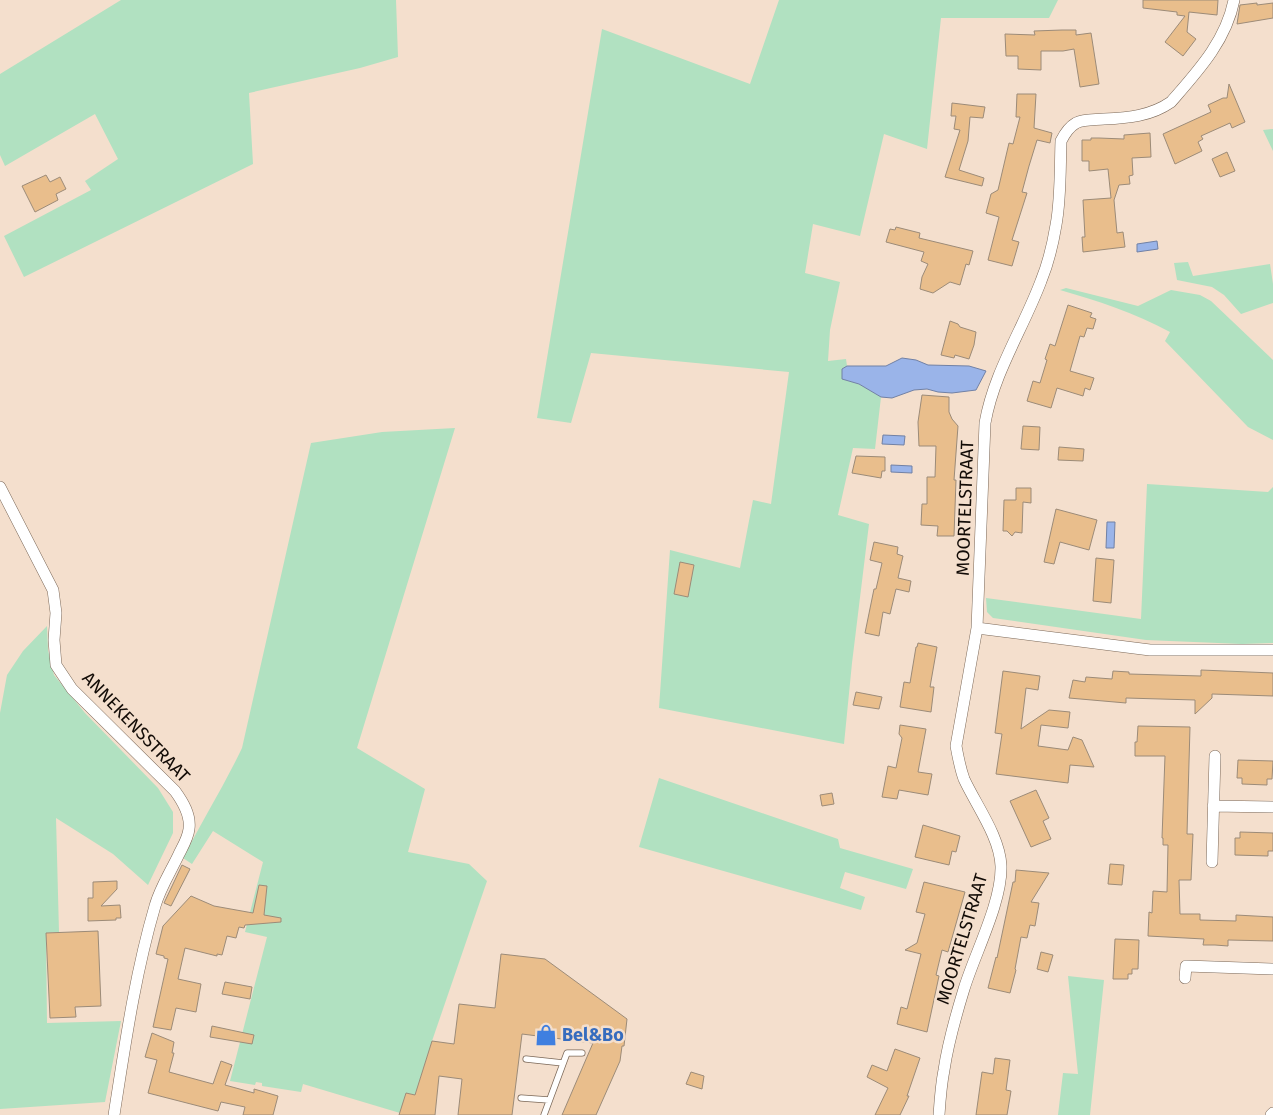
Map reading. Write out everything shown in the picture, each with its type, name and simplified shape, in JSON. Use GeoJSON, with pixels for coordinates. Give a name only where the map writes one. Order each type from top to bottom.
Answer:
{"type":"FeatureCollection","features":[{"type":"Feature","properties":{"kind":"street","name":"MOORTELSTRAAT"},"geometry":{"type":"LineString","coordinates":[[939,1115],[944,1069],[964,987],[995,900],[1001,867],[1000,853],[964,777],[956,746],[977,628],[985,424],[989,404],[995,384],[1042,280],[1056,225],[1062,141],[1070,127],[1077,122],[1085,120],[1125,118],[1148,114],[1171,102],[1216,48],[1231,17],[1234,0]]}},
{"type":"Feature","properties":{"kind":"street","name":"ANNEKENSSTRAAT"},"geometry":{"type":"LineString","coordinates":[[0,487],[53,590],[56,613],[54,640],[56,665],[72,689],[175,791],[182,800],[188,814],[189,829],[186,841],[158,896],[152,918],[131,1012],[114,1115]]}},
{"type":"Feature","properties":{"kind":"street"},"geometry":{"type":"LineString","coordinates":[[977,628],[1150,650],[1273,650]]}},
{"type":"Feature","properties":{"kind":"street"},"geometry":{"type":"LineString","coordinates":[[1212,862],[1215,756]]}},
{"type":"Feature","properties":{"kind":"street"},"geometry":{"type":"LineString","coordinates":[[1213,806],[1273,807]]}},
{"type":"Feature","properties":{"kind":"street"},"geometry":{"type":"LineString","coordinates":[[1185,978],[1180,965],[1273,969]]}},
{"type":"Feature","properties":{"kind":"lane"},"geometry":{"type":"LineString","coordinates":[[544,1115],[567,1053],[582,1053]]}},
{"type":"Feature","properties":{"kind":"lane"},"geometry":{"type":"LineString","coordinates":[[526,1059],[563,1063]]}},
{"type":"Feature","properties":{"kind":"lane"},"geometry":{"type":"LineString","coordinates":[[520,1098],[549,1100]]}},
{"type":"Feature","properties":{"kind":"green space"},"geometry":{"type":"Polygon","coordinates":[[[121,0],[396,0],[398,57],[360,68],[249,93],[253,164],[24,277],[4,236],[91,190],[85,181],[118,159],[95,114],[5,166],[0,155],[0,74],[121,0]]]}},
{"type":"Feature","properties":{"kind":"green space"},"geometry":{"type":"Polygon","coordinates":[[[779,0],[1058,0],[1049,18],[941,18],[927,149],[884,134],[860,236],[813,224],[805,273],[840,282],[830,330],[828,361],[846,359],[847,366],[842,369],[842,379],[859,384],[881,397],[875,449],[853,448],[838,515],[869,524],[844,744],[659,708],[670,550],[740,568],[753,500],[771,504],[789,372],[591,353],[571,423],[537,418],[602,29],[750,84],[779,0]]]}},
{"type":"Feature","properties":{"kind":"green space"},"geometry":{"type":"Polygon","coordinates":[[[1273,129],[1273,151],[1263,130],[1273,129]]]}},
{"type":"Feature","properties":{"kind":"green space"},"geometry":{"type":"Polygon","coordinates":[[[1188,262],[1193,276],[1270,264],[1273,303],[1241,314],[1224,295],[1212,287],[1177,280],[1174,263],[1188,262]]]}},
{"type":"Feature","properties":{"kind":"green space"},"geometry":{"type":"Polygon","coordinates":[[[1066,288],[1138,306],[1171,290],[1200,295],[1211,301],[1273,360],[1273,440],[1248,427],[1165,341],[1170,332],[1116,308],[1060,290],[1066,288]]]}},
{"type":"Feature","properties":{"kind":"green space"},"geometry":{"type":"Polygon","coordinates":[[[455,428],[357,748],[425,789],[408,852],[469,864],[487,881],[415,1095],[406,1093],[400,1113],[303,1084],[301,1092],[262,1086],[262,1083],[256,1082],[255,1085],[230,1081],[267,937],[245,932],[263,862],[213,831],[192,864],[183,858],[242,748],[311,443],[382,432],[455,428]]]}},
{"type":"Feature","properties":{"kind":"green space"},"geometry":{"type":"Polygon","coordinates":[[[1147,484],[1268,492],[1273,487],[1273,643],[1242,644],[1146,640],[993,618],[987,612],[986,598],[1141,619],[1147,484]]]}},
{"type":"Feature","properties":{"kind":"green space"},"geometry":{"type":"Polygon","coordinates":[[[47,626],[48,650],[54,675],[85,713],[158,788],[173,812],[173,833],[148,885],[113,854],[56,818],[59,932],[46,933],[47,1023],[121,1021],[105,1102],[0,1109],[0,713],[7,675],[23,651],[47,626]]]}},
{"type":"Feature","properties":{"kind":"green space"},"geometry":{"type":"Polygon","coordinates":[[[659,778],[838,839],[840,848],[913,869],[906,889],[845,872],[840,888],[865,897],[861,910],[639,847],[659,778]]]}},
{"type":"Feature","properties":{"kind":"green space"},"geometry":{"type":"Polygon","coordinates":[[[1068,976],[1104,980],[1090,1115],[1058,1115],[1063,1073],[1078,1074],[1068,976]]]}},
{"type":"Feature","properties":{"kind":"water"},"geometry":{"type":"Polygon","coordinates":[[[1157,241],[1158,249],[1137,252],[1137,244],[1157,241]]]}},
{"type":"Feature","properties":{"kind":"water"},"geometry":{"type":"Polygon","coordinates":[[[902,358],[916,360],[928,365],[969,366],[986,371],[976,390],[952,393],[927,389],[914,390],[892,398],[881,397],[859,384],[842,379],[842,369],[847,366],[886,366],[902,358]]]}},
{"type":"Feature","properties":{"kind":"water"},"geometry":{"type":"Polygon","coordinates":[[[883,435],[905,436],[904,445],[882,444],[883,435]]]}},
{"type":"Feature","properties":{"kind":"water"},"geometry":{"type":"Polygon","coordinates":[[[891,465],[912,466],[912,473],[891,472],[891,465]]]}},
{"type":"Feature","properties":{"kind":"water"},"geometry":{"type":"Polygon","coordinates":[[[1107,522],[1115,522],[1114,548],[1106,548],[1107,522]]]}},
{"type":"Feature","properties":{"kind":"building"},"geometry":{"type":"Polygon","coordinates":[[[1143,0],[1218,0],[1217,15],[1189,12],[1187,32],[1196,39],[1183,56],[1165,42],[1185,16],[1177,15],[1177,12],[1143,8],[1143,0]]]}},
{"type":"Feature","properties":{"kind":"building"},"geometry":{"type":"Polygon","coordinates":[[[1257,3],[1257,5],[1273,3],[1273,18],[1237,24],[1240,5],[1257,3]]]}},
{"type":"Feature","properties":{"kind":"building"},"geometry":{"type":"Polygon","coordinates":[[[1076,30],[1076,35],[1091,33],[1099,84],[1080,87],[1074,49],[1041,51],[1041,70],[1018,69],[1018,56],[1006,56],[1005,34],[1035,35],[1034,31],[1076,30]]]}},
{"type":"Feature","properties":{"kind":"building"},"geometry":{"type":"Polygon","coordinates":[[[1229,84],[1245,122],[1232,128],[1230,123],[1201,136],[1203,139],[1198,142],[1202,151],[1175,164],[1163,134],[1211,112],[1208,105],[1227,98],[1229,84]]]}},
{"type":"Feature","properties":{"kind":"building"},"geometry":{"type":"Polygon","coordinates":[[[1017,94],[1036,94],[1034,128],[1052,133],[1050,143],[1037,140],[1029,166],[1022,192],[1027,193],[1012,240],[1019,242],[1012,266],[988,260],[999,217],[986,213],[991,194],[998,190],[1009,143],[1013,144],[1020,117],[1016,117],[1017,94]]]}},
{"type":"Feature","properties":{"kind":"building"},"geometry":{"type":"Polygon","coordinates":[[[952,103],[985,107],[983,118],[970,117],[968,141],[959,170],[984,178],[982,186],[945,177],[960,130],[954,129],[956,116],[951,116],[952,103]]]}},
{"type":"Feature","properties":{"kind":"building"},"geometry":{"type":"Polygon","coordinates":[[[1150,133],[1151,157],[1132,158],[1133,175],[1129,176],[1130,184],[1119,185],[1114,200],[1117,233],[1123,232],[1125,247],[1083,252],[1082,237],[1085,237],[1083,200],[1111,198],[1108,169],[1089,171],[1089,161],[1082,161],[1082,140],[1091,140],[1091,138],[1124,139],[1124,135],[1150,133]]]}},
{"type":"Feature","properties":{"kind":"building"},"geometry":{"type":"Polygon","coordinates":[[[1227,152],[1235,171],[1220,177],[1212,159],[1227,152]]]}},
{"type":"Feature","properties":{"kind":"building"},"geometry":{"type":"Polygon","coordinates":[[[46,175],[50,182],[60,177],[66,189],[56,194],[58,200],[35,212],[22,186],[46,175]]]}},
{"type":"Feature","properties":{"kind":"building"},"geometry":{"type":"Polygon","coordinates":[[[896,227],[920,233],[919,238],[973,251],[969,265],[966,264],[960,285],[950,282],[933,293],[920,289],[922,277],[928,264],[921,261],[924,252],[886,242],[890,229],[895,230],[896,227]]]}},
{"type":"Feature","properties":{"kind":"building"},"geometry":{"type":"Polygon","coordinates":[[[1068,305],[1092,313],[1090,317],[1096,319],[1093,329],[1087,328],[1084,337],[1080,336],[1070,371],[1094,378],[1090,390],[1085,388],[1083,396],[1057,388],[1051,408],[1027,401],[1033,381],[1040,383],[1050,344],[1055,346],[1068,305]]]}},
{"type":"Feature","properties":{"kind":"building"},"geometry":{"type":"Polygon","coordinates":[[[950,321],[958,324],[960,327],[976,332],[969,359],[955,355],[954,358],[941,355],[950,321]]]}},
{"type":"Feature","properties":{"kind":"building"},"geometry":{"type":"Polygon","coordinates":[[[922,395],[949,397],[949,412],[958,426],[954,480],[956,480],[954,536],[937,536],[938,526],[921,525],[922,504],[927,504],[927,477],[935,477],[936,446],[919,446],[918,422],[922,395]]]}},
{"type":"Feature","properties":{"kind":"building"},"geometry":{"type":"Polygon","coordinates":[[[1023,426],[1040,427],[1039,450],[1021,449],[1023,426]]]}},
{"type":"Feature","properties":{"kind":"building"},"geometry":{"type":"Polygon","coordinates":[[[1059,447],[1084,449],[1083,461],[1058,460],[1059,447]]]}},
{"type":"Feature","properties":{"kind":"building"},"geometry":{"type":"Polygon","coordinates":[[[856,456],[885,457],[885,471],[882,471],[881,478],[852,473],[856,456]]]}},
{"type":"Feature","properties":{"kind":"building"},"geometry":{"type":"Polygon","coordinates":[[[1016,488],[1031,488],[1031,503],[1023,502],[1022,533],[1015,532],[1012,536],[1007,531],[1003,531],[1004,500],[1016,500],[1016,488]]]}},
{"type":"Feature","properties":{"kind":"building"},"geometry":{"type":"Polygon","coordinates":[[[1056,509],[1097,520],[1089,550],[1060,542],[1054,564],[1044,562],[1056,509]]]}},
{"type":"Feature","properties":{"kind":"building"},"geometry":{"type":"Polygon","coordinates":[[[874,542],[898,547],[897,554],[903,556],[898,578],[911,581],[909,592],[896,589],[890,614],[883,612],[879,636],[865,633],[874,589],[876,589],[882,563],[870,560],[874,542]]]}},
{"type":"Feature","properties":{"kind":"building"},"geometry":{"type":"Polygon","coordinates":[[[1096,558],[1114,560],[1111,603],[1093,601],[1096,558]]]}},
{"type":"Feature","properties":{"kind":"building"},"geometry":{"type":"Polygon","coordinates":[[[680,562],[694,565],[688,597],[674,594],[680,562]]]}},
{"type":"Feature","properties":{"kind":"building"},"geometry":{"type":"Polygon","coordinates":[[[918,643],[937,647],[930,687],[934,687],[931,712],[900,707],[904,682],[910,683],[918,643]]]}},
{"type":"Feature","properties":{"kind":"building"},"geometry":{"type":"Polygon","coordinates":[[[1201,670],[1273,673],[1273,696],[1212,694],[1212,698],[1195,714],[1195,700],[1126,698],[1126,703],[1069,698],[1073,680],[1085,682],[1086,677],[1112,679],[1113,671],[1129,672],[1129,674],[1201,676],[1201,670]]]}},
{"type":"Feature","properties":{"kind":"building"},"geometry":{"type":"Polygon","coordinates":[[[1003,671],[1040,676],[1038,690],[1026,688],[1021,729],[1049,710],[1070,712],[1068,728],[1041,725],[1038,746],[1068,750],[1073,737],[1082,740],[1094,767],[1070,765],[1068,783],[996,774],[1002,734],[995,733],[1003,671]]]}},
{"type":"Feature","properties":{"kind":"building"},"geometry":{"type":"Polygon","coordinates":[[[856,692],[882,697],[879,709],[853,705],[856,692]]]}},
{"type":"Feature","properties":{"kind":"building"},"geometry":{"type":"Polygon","coordinates":[[[900,725],[926,729],[918,772],[932,774],[928,795],[899,790],[897,799],[882,797],[888,766],[896,768],[902,738],[899,734],[900,725]]]}},
{"type":"Feature","properties":{"kind":"building"},"geometry":{"type":"Polygon","coordinates":[[[1138,726],[1190,727],[1187,834],[1193,834],[1191,880],[1179,880],[1180,914],[1200,914],[1200,920],[1236,921],[1236,915],[1273,917],[1273,941],[1228,940],[1228,946],[1203,945],[1204,939],[1148,936],[1149,912],[1152,913],[1153,891],[1167,892],[1168,845],[1163,845],[1162,838],[1165,756],[1135,756],[1138,726]]]}},
{"type":"Feature","properties":{"kind":"building"},"geometry":{"type":"Polygon","coordinates":[[[1238,760],[1273,761],[1272,779],[1267,779],[1267,785],[1242,784],[1242,778],[1237,778],[1238,760]]]}},
{"type":"Feature","properties":{"kind":"building"},"geometry":{"type":"Polygon","coordinates":[[[1036,790],[1049,818],[1043,821],[1051,839],[1031,847],[1010,801],[1036,790]]]}},
{"type":"Feature","properties":{"kind":"building"},"geometry":{"type":"Polygon","coordinates":[[[832,793],[834,804],[822,806],[820,795],[832,793]]]}},
{"type":"Feature","properties":{"kind":"building"},"geometry":{"type":"Polygon","coordinates":[[[923,825],[960,836],[956,852],[952,851],[949,865],[915,857],[923,825]]]}},
{"type":"Feature","properties":{"kind":"building"},"geometry":{"type":"Polygon","coordinates":[[[1240,832],[1273,833],[1273,851],[1268,851],[1268,856],[1235,855],[1235,838],[1240,838],[1240,832]]]}},
{"type":"Feature","properties":{"kind":"building"},"geometry":{"type":"Polygon","coordinates":[[[1110,864],[1124,865],[1122,885],[1108,884],[1110,864]]]}},
{"type":"Feature","properties":{"kind":"building"},"geometry":{"type":"Polygon","coordinates":[[[182,865],[190,869],[171,906],[164,903],[182,865]]]}},
{"type":"Feature","properties":{"kind":"building"},"geometry":{"type":"Polygon","coordinates":[[[1016,870],[1049,873],[1031,902],[1039,903],[1035,926],[1030,925],[1027,938],[1021,937],[1010,993],[988,988],[997,958],[1013,882],[1015,882],[1016,870]]]}},
{"type":"Feature","properties":{"kind":"building"},"geometry":{"type":"Polygon","coordinates":[[[117,881],[117,889],[101,906],[120,905],[121,918],[116,918],[116,920],[88,921],[88,898],[93,898],[93,882],[117,881]]]}},
{"type":"Feature","properties":{"kind":"building"},"geometry":{"type":"Polygon","coordinates":[[[924,882],[965,892],[948,952],[942,950],[936,975],[939,976],[927,1032],[897,1024],[901,1007],[907,1009],[921,954],[905,950],[917,943],[925,914],[916,912],[924,882]]]}},
{"type":"Feature","properties":{"kind":"building"},"geometry":{"type":"Polygon","coordinates":[[[259,885],[267,886],[264,915],[281,918],[281,922],[245,925],[244,928],[239,927],[236,938],[227,936],[222,955],[217,954],[217,956],[185,948],[178,979],[201,984],[196,1012],[176,1008],[171,1030],[153,1027],[168,959],[156,954],[163,926],[191,896],[214,906],[253,913],[259,885]]]}},
{"type":"Feature","properties":{"kind":"building"},"geometry":{"type":"Polygon","coordinates":[[[98,931],[101,1006],[75,1007],[76,1017],[50,1018],[46,933],[98,931]]]}},
{"type":"Feature","properties":{"kind":"building"},"geometry":{"type":"Polygon","coordinates":[[[1115,939],[1139,940],[1138,969],[1132,969],[1132,974],[1128,974],[1128,979],[1113,979],[1115,939]]]}},
{"type":"Feature","properties":{"kind":"building"},"geometry":{"type":"Polygon","coordinates":[[[1041,952],[1053,955],[1048,972],[1037,969],[1041,952]]]}},
{"type":"Feature","properties":{"kind":"building"},"geometry":{"type":"Polygon","coordinates":[[[501,954],[545,959],[627,1019],[620,1061],[596,1115],[562,1115],[593,1043],[522,1034],[512,1115],[458,1115],[462,1079],[439,1076],[435,1115],[399,1115],[406,1093],[415,1095],[432,1041],[454,1044],[459,1004],[495,1008],[501,954]]]}},
{"type":"Feature","properties":{"kind":"building"},"geometry":{"type":"Polygon","coordinates":[[[225,982],[252,987],[250,999],[222,994],[225,982]]]}},
{"type":"Feature","properties":{"kind":"building"},"geometry":{"type":"Polygon","coordinates":[[[212,1026],[254,1035],[252,1044],[210,1037],[212,1026]]]}},
{"type":"Feature","properties":{"kind":"building"},"geometry":{"type":"Polygon","coordinates":[[[152,1033],[174,1042],[172,1053],[174,1053],[169,1072],[213,1084],[221,1061],[232,1065],[225,1085],[254,1093],[254,1089],[278,1096],[273,1115],[243,1115],[245,1107],[221,1102],[218,1111],[148,1093],[157,1060],[145,1057],[152,1033]]]}},
{"type":"Feature","properties":{"kind":"building"},"geometry":{"type":"Polygon","coordinates":[[[895,1049],[920,1058],[907,1096],[909,1096],[900,1115],[875,1115],[888,1088],[867,1077],[872,1065],[887,1071],[895,1049]]]}},
{"type":"Feature","properties":{"kind":"building"},"geometry":{"type":"Polygon","coordinates":[[[995,1058],[1010,1060],[1006,1090],[1011,1091],[1007,1115],[976,1115],[982,1072],[993,1074],[995,1058]]]}},
{"type":"Feature","properties":{"kind":"building"},"geometry":{"type":"Polygon","coordinates":[[[691,1072],[704,1076],[702,1089],[686,1084],[691,1072]]]}},
{"type":"Feature","properties":{"kind":"place","name":"Bel&Bo"},"geometry":{"type":"Point","coordinates":[546,1035]}}]}
